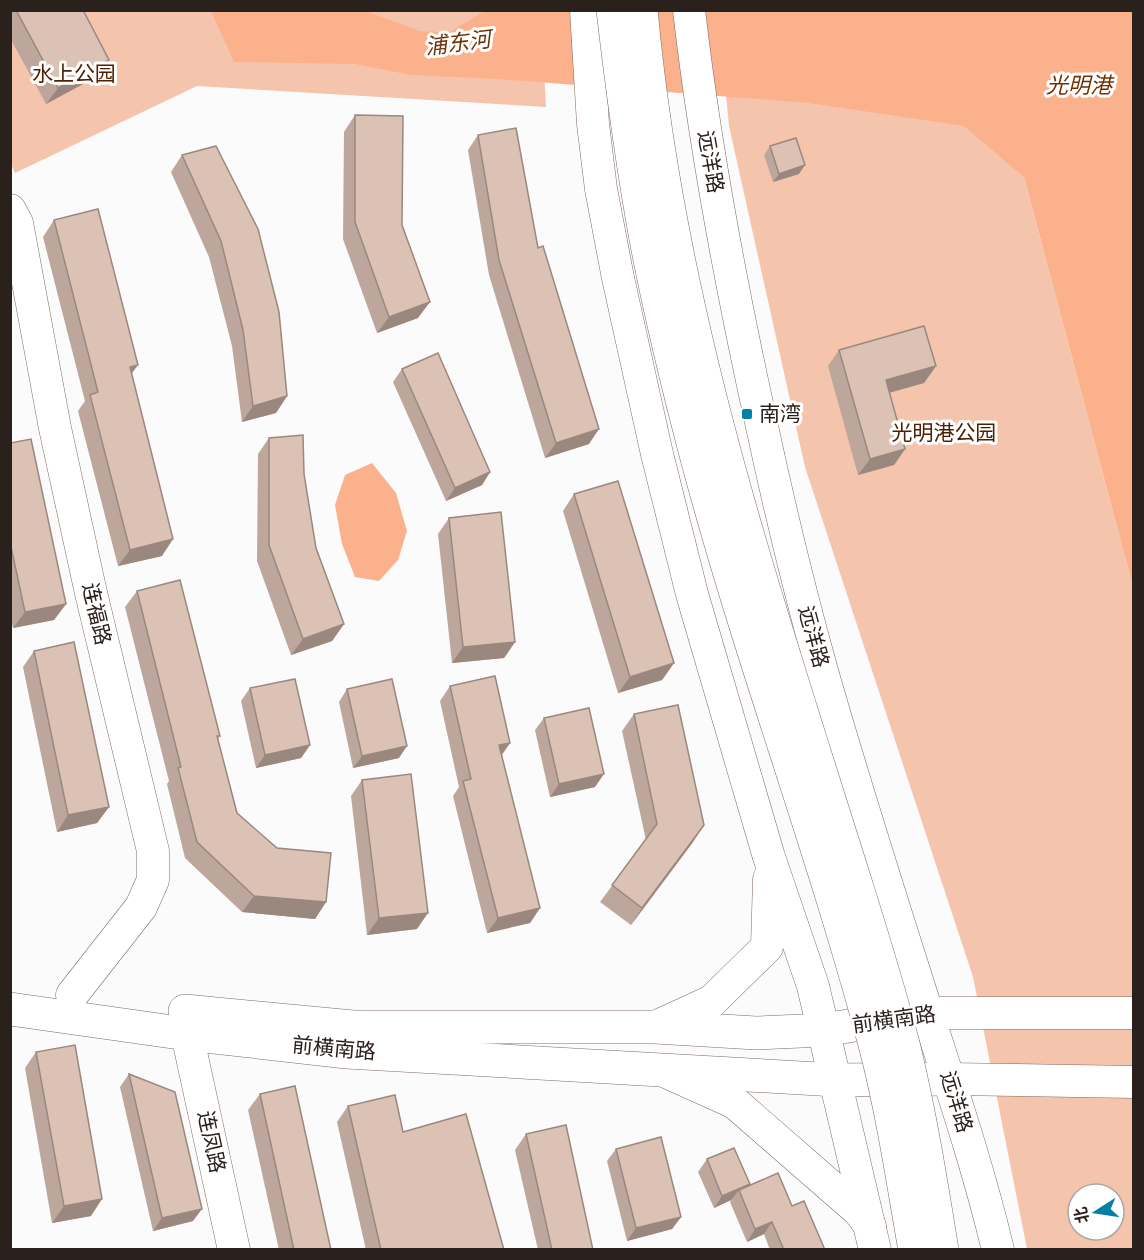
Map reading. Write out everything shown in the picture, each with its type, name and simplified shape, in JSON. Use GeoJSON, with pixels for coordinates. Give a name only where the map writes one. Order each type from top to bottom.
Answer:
{"type":"FeatureCollection","features":[{"type":"Feature","properties":{"kind":"main road"},"geometry":{"type":"LineString","coordinates":[[586,10],[593,124],[602,189],[618,278],[657,454],[692,594],[770,857],[813,986],[873,1238]]}},
{"type":"Feature","properties":{"kind":"main road"},"geometry":{"type":"LineString","coordinates":[[613,10],[628,127],[646,239],[672,357],[697,459],[849,950],[877,1052],[901,1166],[915,1250]]}},
{"type":"Feature","properties":{"kind":"main road"},"geometry":{"type":"LineString","coordinates":[[641,10],[655,124],[671,222],[697,344],[752,552],[874,942],[903,1047],[928,1163],[942,1250]]}},
{"type":"Feature","properties":{"kind":"main road","name":"远洋路"},"geometry":{"type":"LineString","coordinates":[[689,10],[703,118],[744,349],[787,537],[823,673],[980,1180],[998,1250]]}},
{"type":"Feature","properties":{"kind":"main road","name":"连福路"},"geometry":{"type":"LineString","coordinates":[[10,210],[17,223],[55,428],[91,593],[153,850],[153,880],[141,908],[72,995]]}},
{"type":"Feature","properties":{"kind":"main road","name":"前横南路"},"geometry":{"type":"LineString","coordinates":[[655,1027],[712,1001],[767,947],[770,857]]}},
{"type":"Feature","properties":{"kind":"main road","name":"前横南路"},"geometry":{"type":"LineString","coordinates":[[10,986],[193,1012],[353,1027],[655,1027],[756,1033],[824,1030],[927,1014],[1134,1013]]}},
{"type":"Feature","properties":{"kind":"main road","name":"前横南路"},"geometry":{"type":"LineString","coordinates":[[10,1009],[187,1034],[347,1052],[836,1080],[1134,1082]]}},
{"type":"Feature","properties":{"kind":"main road","name":"连凤路"},"geometry":{"type":"LineString","coordinates":[[187,1034],[234,1250]]}},
{"type":"Feature","properties":{"kind":"main road","name":"前横南路"},"geometry":{"type":"LineString","coordinates":[[660,1069],[735,1102],[859,1211],[873,1238]]}},
{"type":"Feature","properties":{"kind":"green space","name":"水上公园"},"geometry":{"type":"Polygon","coordinates":[[[11,11],[541,11],[546,107],[197,86],[15,173],[11,164],[11,11]]]}},
{"type":"Feature","properties":{"kind":"green space","name":"光明港公园"},"geometry":{"type":"Polygon","coordinates":[[[718,11],[1029,11],[1024,177],[1133,587],[1133,1249],[1027,1249],[973,977],[805,467],[729,126],[718,11]]]}},
{"type":"Feature","properties":{"kind":"water","name":"光明港"},"geometry":{"type":"Polygon","coordinates":[[[486,10],[1133,11],[1133,587],[1024,177],[964,126],[809,103],[498,79],[411,75],[355,64],[234,62],[211,11],[334,11],[353,30],[450,32],[486,10]]]}},
{"type":"Feature","properties":{"kind":"water"},"geometry":{"type":"Polygon","coordinates":[[[372,463],[396,493],[407,531],[398,560],[379,581],[355,577],[342,544],[335,505],[345,475],[372,463]]]}},
{"type":"Feature","properties":{"kind":"building"},"geometry":{"type":"Polygon","coordinates":[[[16,10],[83,10],[109,60],[58,88],[16,10]]]}},
{"type":"Feature","properties":{"kind":"building"},"geometry":{"type":"Polygon","coordinates":[[[355,115],[403,116],[402,225],[430,302],[389,317],[355,222],[355,115]]]}},
{"type":"Feature","properties":{"kind":"building"},"geometry":{"type":"Polygon","coordinates":[[[516,128],[538,248],[543,246],[599,429],[556,443],[499,260],[478,135],[516,128]]]}},
{"type":"Feature","properties":{"kind":"building"},"geometry":{"type":"Polygon","coordinates":[[[796,138],[805,165],[779,174],[770,146],[796,138]]]}},
{"type":"Feature","properties":{"kind":"building"},"geometry":{"type":"Polygon","coordinates":[[[216,146],[258,229],[279,312],[287,396],[253,406],[243,330],[221,241],[182,155],[216,146]]]}},
{"type":"Feature","properties":{"kind":"building"},"geometry":{"type":"Polygon","coordinates":[[[98,209],[138,365],[130,367],[173,539],[130,550],[90,395],[98,392],[54,220],[98,209]]]}},
{"type":"Feature","properties":{"kind":"building"},"geometry":{"type":"Polygon","coordinates":[[[924,326],[936,366],[886,380],[905,449],[870,459],[839,350],[924,326]]]}},
{"type":"Feature","properties":{"kind":"building"},"geometry":{"type":"Polygon","coordinates":[[[438,353],[490,472],[455,488],[402,369],[438,353]]]}},
{"type":"Feature","properties":{"kind":"building"},"geometry":{"type":"Polygon","coordinates":[[[303,435],[304,474],[316,548],[344,624],[303,639],[269,545],[269,438],[303,435]]]}},
{"type":"Feature","properties":{"kind":"building"},"geometry":{"type":"Polygon","coordinates":[[[31,439],[66,604],[25,612],[10,542],[10,443],[31,439]]]}},
{"type":"Feature","properties":{"kind":"building"},"geometry":{"type":"Polygon","coordinates":[[[618,481],[674,663],[630,677],[574,494],[618,481]]]}},
{"type":"Feature","properties":{"kind":"building"},"geometry":{"type":"Polygon","coordinates":[[[501,512],[515,642],[463,647],[449,518],[501,512]]]}},
{"type":"Feature","properties":{"kind":"building"},"geometry":{"type":"Polygon","coordinates":[[[180,580],[237,813],[277,848],[331,853],[326,902],[254,896],[197,842],[178,768],[181,767],[137,591],[180,580]]]}},
{"type":"Feature","properties":{"kind":"building"},"geometry":{"type":"Polygon","coordinates":[[[74,642],[109,807],[68,815],[34,651],[74,642]]]}},
{"type":"Feature","properties":{"kind":"building"},"geometry":{"type":"Polygon","coordinates":[[[495,676],[510,743],[499,745],[540,908],[498,918],[463,781],[471,779],[450,686],[495,676]]]}},
{"type":"Feature","properties":{"kind":"building"},"geometry":{"type":"Polygon","coordinates":[[[295,679],[310,745],[265,755],[250,688],[295,679]]]}},
{"type":"Feature","properties":{"kind":"building"},"geometry":{"type":"Polygon","coordinates":[[[392,679],[407,746],[362,756],[347,689],[392,679]]]}},
{"type":"Feature","properties":{"kind":"building"},"geometry":{"type":"Polygon","coordinates":[[[678,705],[704,825],[642,908],[612,885],[657,824],[634,714],[678,705]]]}},
{"type":"Feature","properties":{"kind":"building"},"geometry":{"type":"Polygon","coordinates":[[[589,708],[604,774],[559,784],[544,718],[589,708]]]}},
{"type":"Feature","properties":{"kind":"building"},"geometry":{"type":"Polygon","coordinates":[[[411,774],[428,913],[379,918],[362,780],[411,774]]]}},
{"type":"Feature","properties":{"kind":"building"},"geometry":{"type":"Polygon","coordinates":[[[75,1045],[102,1199],[64,1206],[36,1052],[75,1045]]]}},
{"type":"Feature","properties":{"kind":"building"},"geometry":{"type":"Polygon","coordinates":[[[129,1074],[175,1092],[202,1209],[162,1218],[129,1074]]]}},
{"type":"Feature","properties":{"kind":"building"},"geometry":{"type":"Polygon","coordinates":[[[295,1086],[331,1250],[294,1250],[260,1094],[295,1086]]]}},
{"type":"Feature","properties":{"kind":"building"},"geometry":{"type":"Polygon","coordinates":[[[395,1095],[403,1132],[466,1114],[504,1250],[381,1250],[348,1106],[395,1095]]]}},
{"type":"Feature","properties":{"kind":"building"},"geometry":{"type":"Polygon","coordinates":[[[566,1125],[593,1250],[552,1250],[526,1134],[566,1125]]]}},
{"type":"Feature","properties":{"kind":"building"},"geometry":{"type":"Polygon","coordinates":[[[661,1137],[681,1217],[636,1228],[616,1149],[661,1137]]]}},
{"type":"Feature","properties":{"kind":"building"},"geometry":{"type":"Polygon","coordinates":[[[734,1148],[750,1184],[722,1196],[707,1159],[734,1148]]]}},
{"type":"Feature","properties":{"kind":"building"},"geometry":{"type":"Polygon","coordinates":[[[778,1173],[792,1206],[804,1201],[825,1250],[784,1250],[772,1222],[755,1229],[739,1190],[778,1173]]]}},
{"type":"Feature","properties":{"kind":"waterway","name":"浦东河"},"geometry":{"type":"LineString","coordinates":[[308,10],[408,47]]}},
{"type":"Feature","properties":{"kind":"place","name":"南湾"},"geometry":{"type":"Point","coordinates":[747,414]}}]}
